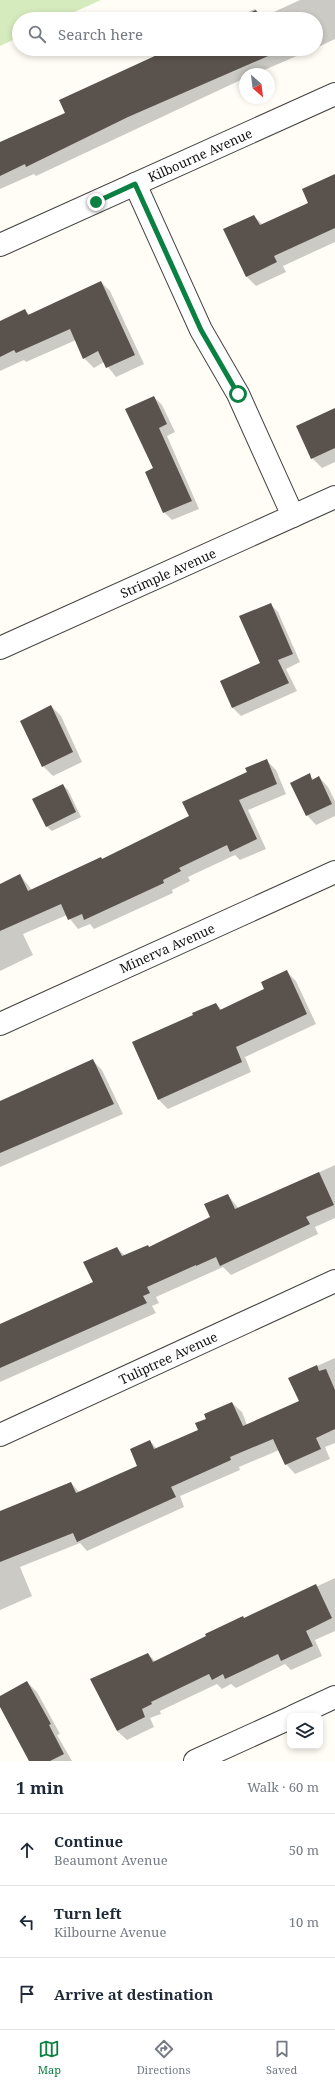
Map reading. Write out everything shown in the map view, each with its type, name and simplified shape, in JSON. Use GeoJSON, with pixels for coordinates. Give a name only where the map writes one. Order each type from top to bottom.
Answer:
{"type":"FeatureCollection","features":[{"type":"Feature","properties":{"kind":"street","name":"Kilbourne Avenue"},"geometry":{"type":"LineString","coordinates":[[0,246],[335,94]]}},
{"type":"Feature","properties":{"kind":"street"},"geometry":{"type":"LineString","coordinates":[[135,184],[197,324],[238,394],[294,516]]}},
{"type":"Feature","properties":{"kind":"street","name":"Strimple Avenue"},"geometry":{"type":"LineString","coordinates":[[0,648],[335,497]]}},
{"type":"Feature","properties":{"kind":"street","name":"Minerva Avenue"},"geometry":{"type":"LineString","coordinates":[[0,1024],[335,872]]}},
{"type":"Feature","properties":{"kind":"street","name":"Tuliptree Avenue"},"geometry":{"type":"LineString","coordinates":[[0,1435],[335,1281]]}},
{"type":"Feature","properties":{"kind":"street"},"geometry":{"type":"LineString","coordinates":[[300,1713],[335,1697]]}},
{"type":"Feature","properties":{"kind":"street"},"geometry":{"type":"LineString","coordinates":[[195,1761],[287,1719]]}},
{"type":"Feature","properties":{"kind":"green space"},"geometry":{"type":"Polygon","coordinates":[[[0,0],[101,0],[74,12],[12,12],[12,40],[0,46],[0,0]]]}},
{"type":"Feature","properties":{"kind":"building"},"geometry":{"type":"Polygon","coordinates":[[[155,56],[268,56],[128,117],[26,167],[25,164],[0,176],[0,142],[65,113],[59,100],[155,56]]]}},
{"type":"Feature","properties":{"kind":"building"},"geometry":{"type":"Polygon","coordinates":[[[335,174],[335,228],[274,256],[277,262],[246,277],[223,229],[254,215],[260,225],[308,203],[302,189],[335,174]]]}},
{"type":"Feature","properties":{"kind":"building"},"geometry":{"type":"Polygon","coordinates":[[[101,281],[135,355],[106,368],[98,351],[83,359],[70,329],[16,353],[14,350],[0,357],[0,321],[25,309],[28,315],[101,281]]]}},
{"type":"Feature","properties":{"kind":"building"},"geometry":{"type":"Polygon","coordinates":[[[154,396],[167,424],[159,428],[192,501],[163,513],[145,472],[153,468],[125,409],[154,396]]]}},
{"type":"Feature","properties":{"kind":"building"},"geometry":{"type":"Polygon","coordinates":[[[335,408],[335,448],[311,459],[296,426],[335,408]]]}},
{"type":"Feature","properties":{"kind":"building"},"geometry":{"type":"Polygon","coordinates":[[[271,603],[293,654],[278,660],[289,683],[232,708],[220,681],[260,663],[239,616],[271,603]]]}},
{"type":"Feature","properties":{"kind":"building"},"geometry":{"type":"Polygon","coordinates":[[[51,705],[73,752],[42,767],[20,721],[51,705]]]}},
{"type":"Feature","properties":{"kind":"building"},"geometry":{"type":"Polygon","coordinates":[[[267,759],[277,784],[239,800],[257,839],[230,852],[227,845],[179,868],[181,871],[163,880],[164,883],[84,920],[82,914],[68,920],[61,904],[0,931],[0,884],[20,874],[28,891],[101,857],[102,859],[189,816],[182,802],[247,772],[245,768],[267,759]]]}},
{"type":"Feature","properties":{"kind":"building"},"geometry":{"type":"Polygon","coordinates":[[[310,773],[312,780],[319,776],[332,804],[306,816],[290,783],[310,773]]]}},
{"type":"Feature","properties":{"kind":"building"},"geometry":{"type":"Polygon","coordinates":[[[63,784],[76,812],[46,827],[32,799],[63,784]]]}},
{"type":"Feature","properties":{"kind":"building"},"geometry":{"type":"Polygon","coordinates":[[[287,970],[307,1014],[236,1047],[242,1062],[158,1100],[132,1042],[216,1003],[220,1010],[264,989],[261,982],[287,970]]]}},
{"type":"Feature","properties":{"kind":"building"},"geometry":{"type":"Polygon","coordinates":[[[93,1059],[114,1104],[0,1153],[0,1101],[93,1059]]]}},
{"type":"Feature","properties":{"kind":"building"},"geometry":{"type":"Polygon","coordinates":[[[319,1172],[334,1205],[306,1217],[310,1224],[220,1266],[216,1257],[147,1287],[150,1293],[143,1296],[147,1303],[0,1368],[0,1324],[93,1282],[83,1262],[117,1247],[122,1256],[148,1245],[149,1247],[210,1217],[204,1204],[228,1194],[235,1209],[319,1172]]]}},
{"type":"Feature","properties":{"kind":"building"},"geometry":{"type":"Polygon","coordinates":[[[317,1365],[319,1371],[326,1369],[335,1390],[335,1429],[316,1438],[321,1449],[285,1465],[273,1439],[230,1457],[231,1460],[171,1487],[176,1497],[77,1542],[73,1533],[0,1562],[0,1511],[71,1482],[76,1493],[137,1466],[130,1449],[150,1440],[154,1449],[198,1430],[195,1423],[206,1419],[204,1414],[232,1402],[243,1426],[299,1401],[288,1378],[317,1365]]]}},
{"type":"Feature","properties":{"kind":"building"},"geometry":{"type":"Polygon","coordinates":[[[316,1584],[332,1618],[306,1631],[313,1646],[281,1661],[278,1654],[225,1679],[223,1674],[212,1680],[209,1674],[151,1702],[152,1704],[142,1709],[145,1717],[117,1731],[90,1679],[148,1653],[153,1662],[206,1636],[205,1634],[243,1616],[244,1618],[316,1584]]]}},
{"type":"Feature","properties":{"kind":"building"},"geometry":{"type":"Polygon","coordinates":[[[27,1681],[51,1724],[49,1725],[64,1754],[50,1761],[29,1761],[0,1707],[0,1696],[27,1681]]]}},
{"type":"Feature","properties":{"kind":"route"},"geometry":{"type":"LineString","coordinates":[[96,202],[135,184],[163,250],[201,330],[238,394]]}}]}
